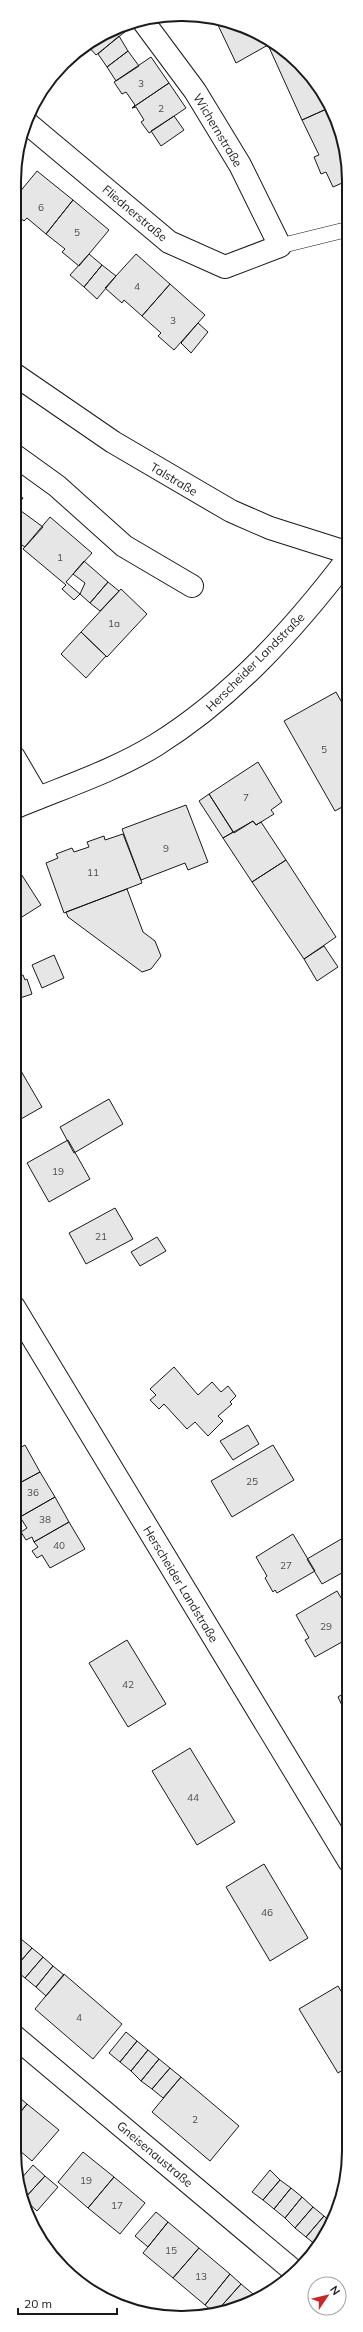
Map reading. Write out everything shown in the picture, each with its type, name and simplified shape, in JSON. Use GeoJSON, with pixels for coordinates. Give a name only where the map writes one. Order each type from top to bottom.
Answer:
{"type":"FeatureCollection","features":[{"type":"Feature","properties":{"kind":"main road","name":"Wichernstraße"},"geometry":{"type":"LineString","coordinates":[[146,25],[195,91],[240,165],[280,246]]}},
{"type":"Feature","properties":{"kind":"main road","name":"Fliednerstraße"},"geometry":{"type":"LineString","coordinates":[[31,126],[169,242],[225,267],[280,246]]}},
{"type":"Feature","properties":{"kind":"main road","name":"Talstraße"},"geometry":{"type":"LineString","coordinates":[[21,379],[113,442],[231,511],[270,528],[342,551]]}},
{"type":"Feature","properties":{"kind":"main road"},"geometry":{"type":"LineString","coordinates":[[21,460],[58,486],[124,546],[192,586]]}},
{"type":"Feature","properties":{"kind":"main road","name":"Herscheider Landstraße"},"geometry":{"type":"LineString","coordinates":[[21,805],[110,768],[154,745],[200,715],[280,640],[324,590],[342,566]]}},
{"type":"Feature","properties":{"kind":"main road"},"geometry":{"type":"LineString","coordinates":[[21,769],[38,798]]}},
{"type":"Feature","properties":{"kind":"main road","name":"Herscheider Landstraße"},"geometry":{"type":"LineString","coordinates":[[21,1319],[342,1849]]}},
{"type":"Feature","properties":{"kind":"main road","name":"Gneisenaustraße"},"geometry":{"type":"LineString","coordinates":[[21,2042],[290,2268]]}},
{"type":"Feature","properties":{"kind":"lane","name":"Fliednerstraße"},"geometry":{"type":"LineString","coordinates":[[280,246],[342,231]]}},
{"type":"Feature","properties":{"kind":"building"},"geometry":{"type":"Polygon","coordinates":[[[218,25],[243,33],[267,46],[236,63],[218,25]]]}},
{"type":"Feature","properties":{"kind":"building"},"geometry":{"type":"Polygon","coordinates":[[[126,31],[96,55],[91,49],[126,31]]]}},
{"type":"Feature","properties":{"kind":"building"},"geometry":{"type":"Polygon","coordinates":[[[119,36],[128,51],[107,67],[98,54],[119,36]]]}},
{"type":"Feature","properties":{"kind":"building"},"geometry":{"type":"Polygon","coordinates":[[[269,47],[295,68],[315,92],[324,110],[302,120],[269,47]]]}},
{"type":"Feature","properties":{"kind":"building"},"geometry":{"type":"Polygon","coordinates":[[[128,51],[139,66],[116,81],[107,67],[128,51]]]}},
{"type":"Feature","properties":{"kind":"building"},"geometry":{"type":"Polygon","coordinates":[[[151,57],[169,83],[132,108],[135,105],[126,92],[122,94],[114,82],[151,57]]]}},
{"type":"Feature","properties":{"kind":"building"},"geometry":{"type":"Polygon","coordinates":[[[169,83],[186,108],[149,133],[141,122],[144,120],[136,107],[132,108],[169,83]]]}},
{"type":"Feature","properties":{"kind":"building"},"geometry":{"type":"Polygon","coordinates":[[[324,110],[330,120],[337,140],[341,161],[342,183],[333,187],[326,172],[321,174],[314,157],[319,155],[302,120],[324,110]]]}},
{"type":"Feature","properties":{"kind":"building"},"geometry":{"type":"Polygon","coordinates":[[[174,116],[184,130],[161,146],[151,131],[174,116]]]}},
{"type":"Feature","properties":{"kind":"building"},"geometry":{"type":"Polygon","coordinates":[[[37,171],[73,200],[46,234],[27,218],[24,221],[21,219],[21,190],[37,171]]]}},
{"type":"Feature","properties":{"kind":"building"},"geometry":{"type":"Polygon","coordinates":[[[73,200],[109,230],[79,266],[62,252],[65,249],[46,234],[73,200]]]}},
{"type":"Feature","properties":{"kind":"building"},"geometry":{"type":"Polygon","coordinates":[[[89,254],[102,265],[84,287],[70,275],[89,254]]]}},
{"type":"Feature","properties":{"kind":"building"},"geometry":{"type":"Polygon","coordinates":[[[136,254],[170,284],[142,316],[124,300],[122,303],[105,288],[136,254]]]}},
{"type":"Feature","properties":{"kind":"building"},"geometry":{"type":"Polygon","coordinates":[[[102,265],[116,276],[97,299],[84,287],[102,265]]]}},
{"type":"Feature","properties":{"kind":"building"},"geometry":{"type":"Polygon","coordinates":[[[170,284],[205,315],[174,350],[158,336],[161,333],[142,316],[170,284]]]}},
{"type":"Feature","properties":{"kind":"building"},"geometry":{"type":"Polygon","coordinates":[[[198,323],[208,332],[191,353],[181,343],[198,323]]]}},
{"type":"Feature","properties":{"kind":"building"},"geometry":{"type":"Polygon","coordinates":[[[21,511],[43,527],[25,547],[21,544],[21,511]]]}},
{"type":"Feature","properties":{"kind":"building"},"geometry":{"type":"Polygon","coordinates":[[[50,517],[92,553],[66,582],[80,594],[74,600],[62,589],[66,585],[23,549],[50,517]]]}},
{"type":"Feature","properties":{"kind":"building"},"geometry":{"type":"Polygon","coordinates":[[[84,561],[108,582],[90,603],[80,594],[85,583],[73,574],[84,561]]]}},
{"type":"Feature","properties":{"kind":"building"},"geometry":{"type":"Polygon","coordinates":[[[108,582],[119,591],[100,611],[90,603],[108,582]]]}},
{"type":"Feature","properties":{"kind":"building"},"geometry":{"type":"Polygon","coordinates":[[[121,589],[147,614],[107,657],[81,632],[121,589]]]}},
{"type":"Feature","properties":{"kind":"building"},"geometry":{"type":"Polygon","coordinates":[[[81,632],[106,656],[86,678],[61,654],[81,632]]]}},
{"type":"Feature","properties":{"kind":"building"},"geometry":{"type":"Polygon","coordinates":[[[336,692],[342,703],[342,807],[335,811],[284,721],[336,692]]]}},
{"type":"Feature","properties":{"kind":"building"},"geometry":{"type":"Polygon","coordinates":[[[258,762],[282,802],[271,810],[274,814],[256,825],[253,821],[234,833],[209,794],[258,762]]]}},
{"type":"Feature","properties":{"kind":"building"},"geometry":{"type":"Polygon","coordinates":[[[209,794],[233,832],[223,838],[199,801],[209,794]]]}},
{"type":"Feature","properties":{"kind":"building"},"geometry":{"type":"Polygon","coordinates":[[[186,805],[208,862],[188,870],[185,863],[141,880],[122,829],[186,805]]]}},
{"type":"Feature","properties":{"kind":"building"},"geometry":{"type":"Polygon","coordinates":[[[253,821],[256,825],[261,822],[286,860],[252,882],[223,838],[253,821]]]}},
{"type":"Feature","properties":{"kind":"building"},"geometry":{"type":"Polygon","coordinates":[[[123,834],[142,883],[64,913],[46,863],[58,858],[56,854],[72,848],[74,852],[89,847],[87,842],[104,836],[105,840],[123,834]]]}},
{"type":"Feature","properties":{"kind":"building"},"geometry":{"type":"Polygon","coordinates":[[[286,860],[336,937],[304,959],[252,882],[286,860]]]}},
{"type":"Feature","properties":{"kind":"building"},"geometry":{"type":"Polygon","coordinates":[[[21,874],[41,905],[21,918],[21,874]]]}},
{"type":"Feature","properties":{"kind":"building"},"geometry":{"type":"Polygon","coordinates":[[[127,889],[143,932],[155,941],[161,956],[151,969],[142,972],[68,917],[66,912],[127,889]]]}},
{"type":"Feature","properties":{"kind":"building"},"geometry":{"type":"Polygon","coordinates":[[[324,946],[338,967],[317,981],[304,959],[324,946]]]}},
{"type":"Feature","properties":{"kind":"building"},"geometry":{"type":"Polygon","coordinates":[[[54,955],[64,978],[42,988],[32,965],[54,955]]]}},
{"type":"Feature","properties":{"kind":"building"},"geometry":{"type":"Polygon","coordinates":[[[23,975],[25,980],[27,979],[32,994],[21,998],[21,976],[23,975]]]}},
{"type":"Feature","properties":{"kind":"building"},"geometry":{"type":"Polygon","coordinates":[[[21,1071],[42,1107],[21,1119],[21,1071]]]}},
{"type":"Feature","properties":{"kind":"building"},"geometry":{"type":"Polygon","coordinates":[[[109,1099],[123,1124],[74,1153],[60,1127],[109,1099]]]}},
{"type":"Feature","properties":{"kind":"building"},"geometry":{"type":"Polygon","coordinates":[[[68,1140],[90,1179],[49,1202],[27,1163],[68,1140]]]}},
{"type":"Feature","properties":{"kind":"building"},"geometry":{"type":"Polygon","coordinates":[[[115,1208],[133,1239],[86,1264],[69,1233],[115,1208]]]}},
{"type":"Feature","properties":{"kind":"building"},"geometry":{"type":"Polygon","coordinates":[[[157,1237],[166,1251],[140,1266],[131,1252],[157,1237]]]}},
{"type":"Feature","properties":{"kind":"building"},"geometry":{"type":"Polygon","coordinates":[[[174,1367],[198,1395],[212,1382],[221,1392],[228,1386],[236,1396],[230,1402],[232,1404],[218,1416],[223,1421],[208,1436],[195,1422],[187,1429],[164,1404],[159,1409],[150,1400],[156,1395],[150,1389],[174,1367]]]}},
{"type":"Feature","properties":{"kind":"building"},"geometry":{"type":"Polygon","coordinates":[[[248,1425],[259,1444],[233,1460],[220,1441],[248,1425]]]}},
{"type":"Feature","properties":{"kind":"building"},"geometry":{"type":"Polygon","coordinates":[[[25,1445],[40,1472],[21,1482],[21,1447],[25,1445]]]}},
{"type":"Feature","properties":{"kind":"building"},"geometry":{"type":"Polygon","coordinates":[[[273,1445],[294,1480],[232,1517],[211,1481],[273,1445]]]}},
{"type":"Feature","properties":{"kind":"building"},"geometry":{"type":"Polygon","coordinates":[[[40,1472],[55,1497],[21,1516],[21,1482],[40,1472]]]}},
{"type":"Feature","properties":{"kind":"building"},"geometry":{"type":"Polygon","coordinates":[[[55,1497],[69,1522],[34,1542],[32,1537],[26,1540],[21,1532],[27,1528],[21,1516],[55,1497]]]}},
{"type":"Feature","properties":{"kind":"building"},"geometry":{"type":"Polygon","coordinates":[[[69,1522],[85,1549],[50,1568],[42,1555],[37,1558],[32,1551],[38,1547],[34,1542],[69,1522]]]}},
{"type":"Feature","properties":{"kind":"building"},"geometry":{"type":"Polygon","coordinates":[[[293,1534],[315,1571],[277,1593],[275,1590],[273,1592],[265,1578],[267,1576],[256,1557],[293,1534]]]}},
{"type":"Feature","properties":{"kind":"building"},"geometry":{"type":"Polygon","coordinates":[[[342,1539],[342,1573],[322,1584],[307,1559],[342,1539]]]}},
{"type":"Feature","properties":{"kind":"building"},"geometry":{"type":"Polygon","coordinates":[[[337,1591],[342,1599],[342,1642],[315,1657],[305,1640],[309,1638],[296,1615],[337,1591]]]}},
{"type":"Feature","properties":{"kind":"building"},"geometry":{"type":"Polygon","coordinates":[[[127,1640],[166,1704],[128,1727],[89,1663],[127,1640]]]}},
{"type":"Feature","properties":{"kind":"building"},"geometry":{"type":"Polygon","coordinates":[[[342,1694],[342,1705],[338,1697],[342,1694]]]}},
{"type":"Feature","properties":{"kind":"building"},"geometry":{"type":"Polygon","coordinates":[[[190,1748],[235,1822],[197,1845],[152,1771],[190,1748]]]}},
{"type":"Feature","properties":{"kind":"building"},"geometry":{"type":"Polygon","coordinates":[[[264,1864],[308,1938],[270,1961],[226,1887],[264,1864]]]}},
{"type":"Feature","properties":{"kind":"building"},"geometry":{"type":"Polygon","coordinates":[[[21,1939],[32,1948],[21,1961],[21,1939]]]}},
{"type":"Feature","properties":{"kind":"building"},"geometry":{"type":"Polygon","coordinates":[[[32,1948],[43,1957],[25,1978],[21,1975],[21,1961],[32,1948]]]}},
{"type":"Feature","properties":{"kind":"building"},"geometry":{"type":"Polygon","coordinates":[[[43,1957],[53,1966],[36,1987],[25,1978],[43,1957]]]}},
{"type":"Feature","properties":{"kind":"building"},"geometry":{"type":"Polygon","coordinates":[[[53,1966],[64,1975],[46,1996],[36,1987],[53,1966]]]}},
{"type":"Feature","properties":{"kind":"building"},"geometry":{"type":"Polygon","coordinates":[[[64,1974],[122,2024],[93,2059],[35,2009],[64,1974]]]}},
{"type":"Feature","properties":{"kind":"building"},"geometry":{"type":"Polygon","coordinates":[[[338,1986],[342,1993],[342,2070],[338,2073],[299,2009],[338,1986]]]}},
{"type":"Feature","properties":{"kind":"building"},"geometry":{"type":"Polygon","coordinates":[[[126,2032],[137,2041],[120,2062],[109,2053],[126,2032]]]}},
{"type":"Feature","properties":{"kind":"building"},"geometry":{"type":"Polygon","coordinates":[[[137,2041],[148,2050],[131,2071],[120,2062],[137,2041]]]}},
{"type":"Feature","properties":{"kind":"building"},"geometry":{"type":"Polygon","coordinates":[[[148,2050],[159,2059],[141,2081],[131,2071],[148,2050]]]}},
{"type":"Feature","properties":{"kind":"building"},"geometry":{"type":"Polygon","coordinates":[[[159,2059],[170,2068],[152,2089],[141,2081],[159,2059]]]}},
{"type":"Feature","properties":{"kind":"building"},"geometry":{"type":"Polygon","coordinates":[[[170,2068],[181,2077],[163,2098],[152,2089],[170,2068]]]}},
{"type":"Feature","properties":{"kind":"building"},"geometry":{"type":"Polygon","coordinates":[[[181,2077],[239,2126],[210,2161],[152,2112],[181,2077]]]}},
{"type":"Feature","properties":{"kind":"building"},"geometry":{"type":"Polygon","coordinates":[[[21,2099],[27,2104],[21,2111],[21,2099]]]}},
{"type":"Feature","properties":{"kind":"building"},"geometry":{"type":"Polygon","coordinates":[[[27,2104],[59,2130],[32,2161],[21,2152],[21,2111],[27,2104]]]}},
{"type":"Feature","properties":{"kind":"building"},"geometry":{"type":"Polygon","coordinates":[[[83,2152],[114,2177],[88,2208],[58,2182],[83,2152]]]}},
{"type":"Feature","properties":{"kind":"building"},"geometry":{"type":"Polygon","coordinates":[[[33,2165],[45,2176],[27,2195],[23,2177],[33,2165]]]}},
{"type":"Feature","properties":{"kind":"building"},"geometry":{"type":"Polygon","coordinates":[[[270,2170],[280,2180],[263,2200],[252,2192],[270,2170]]]}},
{"type":"Feature","properties":{"kind":"building"},"geometry":{"type":"Polygon","coordinates":[[[45,2176],[58,2187],[37,2211],[31,2206],[27,2195],[45,2176]]]}},
{"type":"Feature","properties":{"kind":"building"},"geometry":{"type":"Polygon","coordinates":[[[114,2177],[145,2203],[120,2234],[88,2208],[114,2177]]]}},
{"type":"Feature","properties":{"kind":"building"},"geometry":{"type":"Polygon","coordinates":[[[280,2180],[291,2188],[274,2209],[263,2200],[280,2180]]]}},
{"type":"Feature","properties":{"kind":"building"},"geometry":{"type":"Polygon","coordinates":[[[291,2188],[302,2197],[285,2218],[274,2209],[291,2188]]]}},
{"type":"Feature","properties":{"kind":"building"},"geometry":{"type":"Polygon","coordinates":[[[302,2197],[313,2207],[295,2228],[285,2218],[302,2197]]]}},
{"type":"Feature","properties":{"kind":"building"},"geometry":{"type":"Polygon","coordinates":[[[313,2207],[324,2216],[306,2237],[295,2228],[313,2207]]]}},
{"type":"Feature","properties":{"kind":"building"},"geometry":{"type":"Polygon","coordinates":[[[156,2212],[168,2222],[148,2247],[135,2236],[156,2212]]]}},
{"type":"Feature","properties":{"kind":"building"},"geometry":{"type":"Polygon","coordinates":[[[324,2216],[327,2218],[313,2243],[306,2237],[324,2216]]]}},
{"type":"Feature","properties":{"kind":"building"},"geometry":{"type":"Polygon","coordinates":[[[168,2222],[199,2248],[173,2278],[143,2253],[168,2222]]]}},
{"type":"Feature","properties":{"kind":"building"},"geometry":{"type":"Polygon","coordinates":[[[199,2248],[230,2274],[205,2305],[173,2278],[199,2248]]]}},
{"type":"Feature","properties":{"kind":"building"},"geometry":{"type":"Polygon","coordinates":[[[230,2274],[241,2284],[221,2306],[209,2309],[205,2305],[230,2274]]]}},
{"type":"Feature","properties":{"kind":"building"},"geometry":{"type":"Polygon","coordinates":[[[241,2284],[253,2294],[243,2299],[221,2306],[241,2284]]]}}]}
